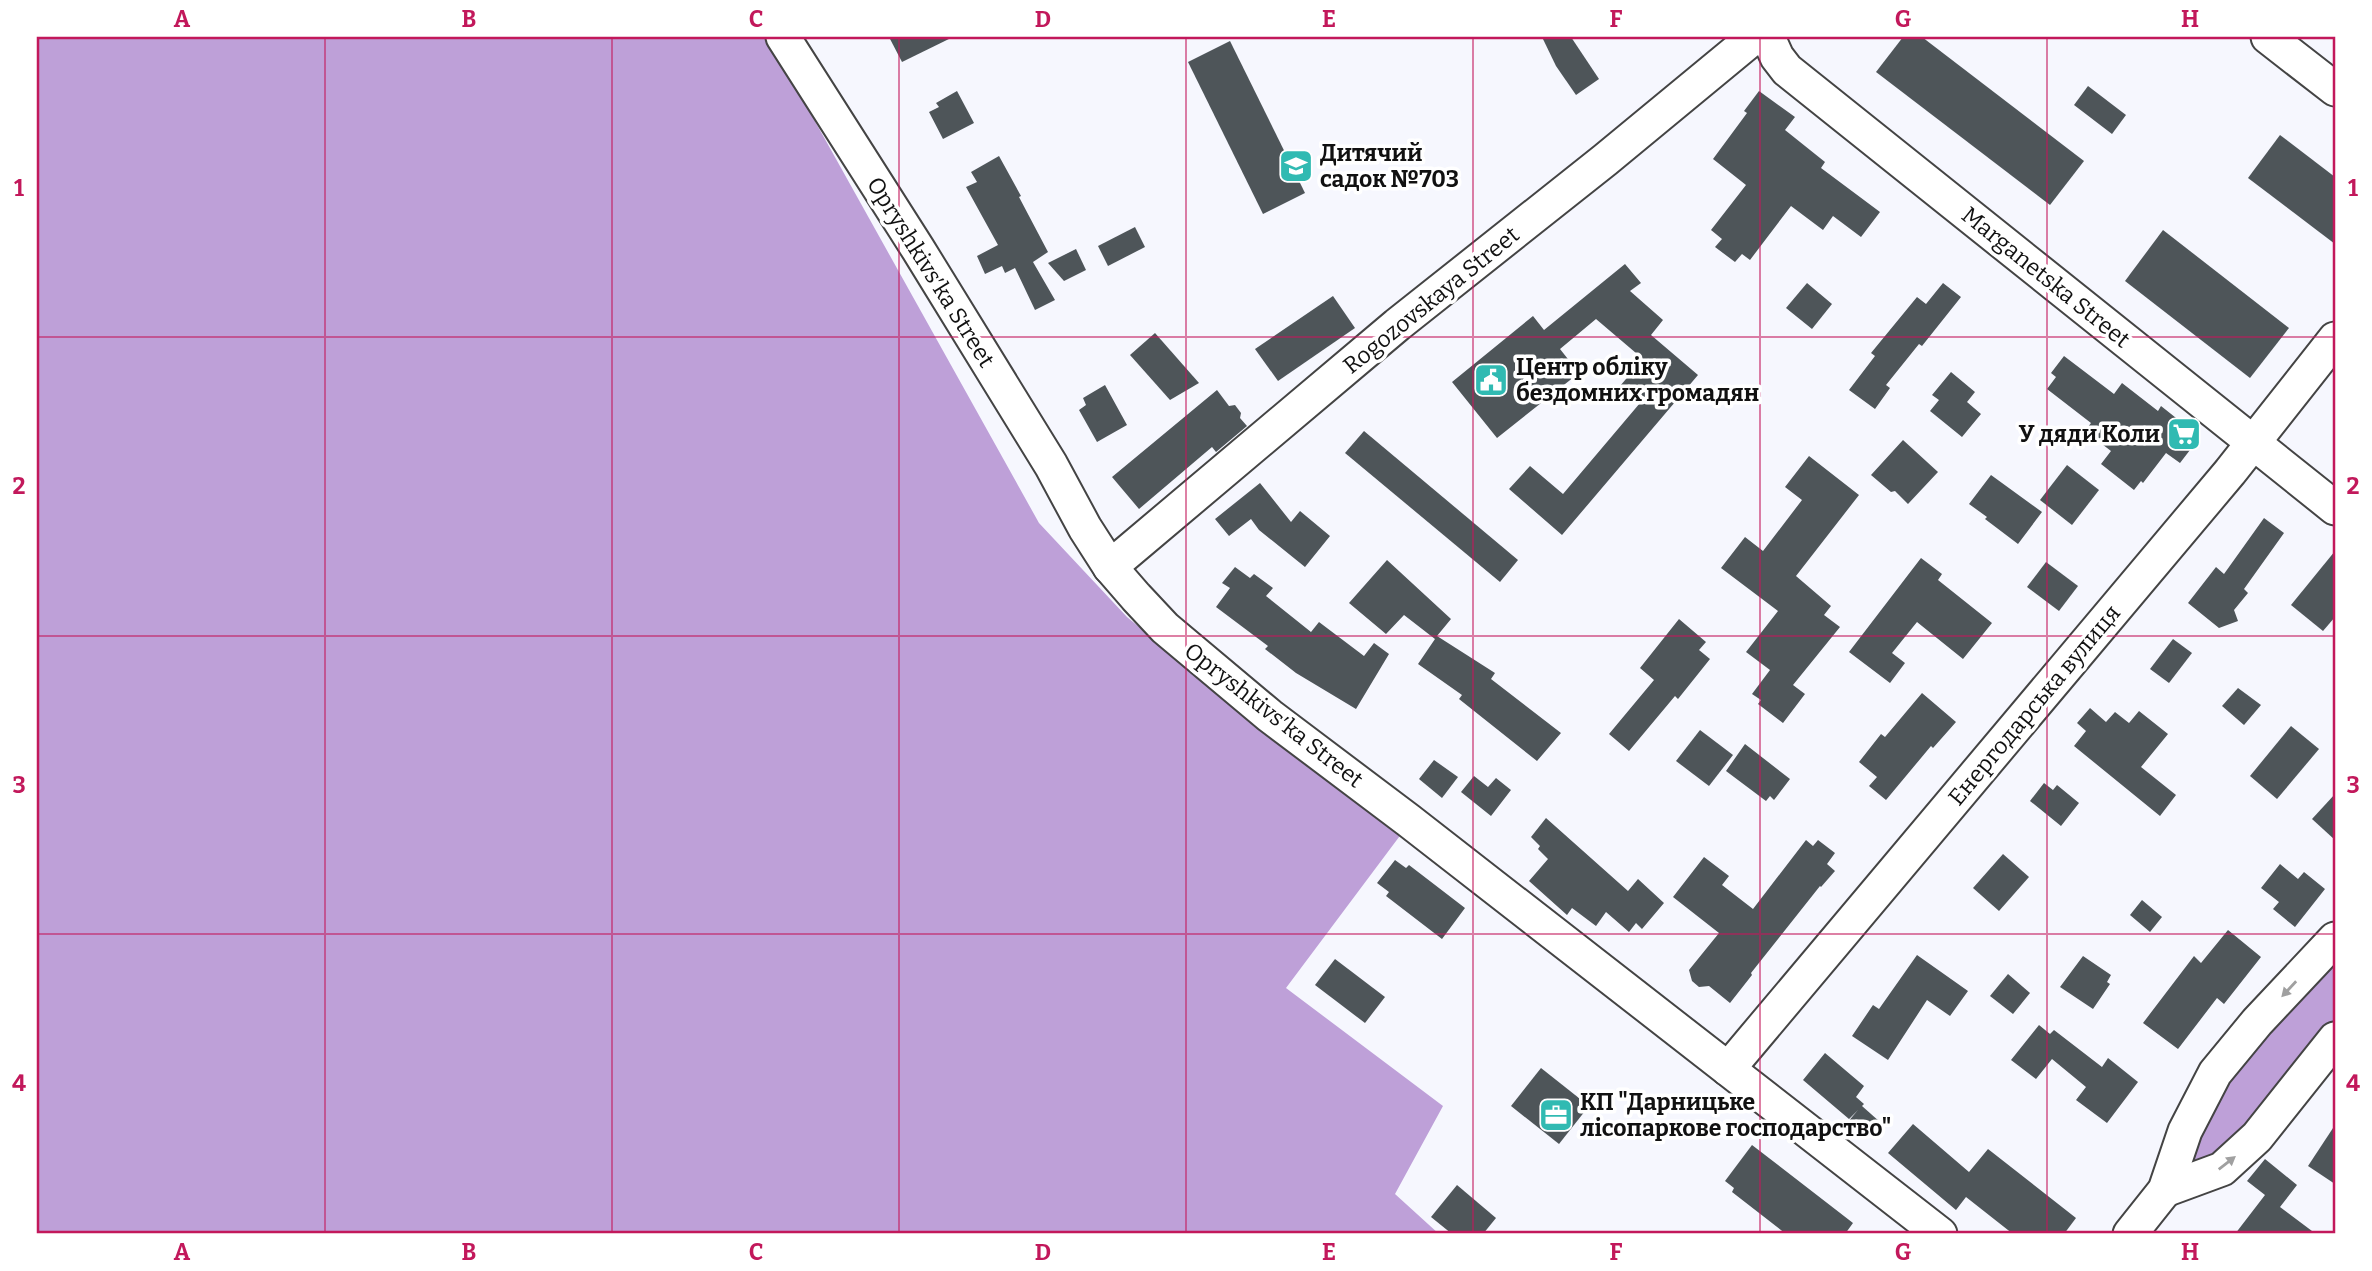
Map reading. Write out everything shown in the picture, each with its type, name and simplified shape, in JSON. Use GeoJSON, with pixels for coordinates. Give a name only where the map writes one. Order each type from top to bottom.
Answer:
{"type":"FeatureCollection","features":[{"type":"Feature","properties":{"kind":"street","name":"Opryshkivsʹka Street"},"geometry":{"type":"LineString","coordinates":[[783,37],[918,249],[1051,465],[1085,528],[1110,567],[1166,628],[1270,716],[1408,820],[1940,1234]]}},
{"type":"Feature","properties":{"kind":"street","name":"Rogozovskaya Street"},"geometry":{"type":"LineString","coordinates":[[1110,567],[1398,325],[1754,37]]}},
{"type":"Feature","properties":{"kind":"street","name":"Marganetska Street"},"geometry":{"type":"LineString","coordinates":[[1768,37],[1777,57],[1787,70],[2335,508]]}},
{"type":"Feature","properties":{"kind":"street"},"geometry":{"type":"LineString","coordinates":[[2268,37],[2335,89]]}},
{"type":"Feature","properties":{"kind":"street","name":"Енергодарська вулиця"},"geometry":{"type":"LineString","coordinates":[[1728,1069],[2253,442],[2335,339]]}},
{"type":"Feature","properties":{"kind":"street"},"geometry":{"type":"LineString","coordinates":[[2130,1234],[2165,1190],[2185,1131],[2215,1073],[2335,939]]}},
{"type":"Feature","properties":{"kind":"street"},"geometry":{"type":"LineString","coordinates":[[2165,1190],[2222,1169],[2257,1137],[2335,1039]]}},
{"type":"Feature","properties":{"kind":"shaded area"},"geometry":{"type":"Polygon","coordinates":[[[37,37],[768,37],[1039,523],[1127,617],[1277,741],[1402,833],[1286,988],[1443,1106],[1395,1194],[1439,1234],[37,1234],[37,37]]]}},
{"type":"Feature","properties":{"kind":"shaded area"},"geometry":{"type":"Polygon","coordinates":[[[2335,950],[2335,1023],[2218,1157],[2183,1169],[2220,1081],[2335,950]]]}},
{"type":"Feature","properties":{"kind":"building"},"geometry":{"type":"Polygon","coordinates":[[[889,37],[953,37],[902,62],[889,37]]]}},
{"type":"Feature","properties":{"kind":"building"},"geometry":{"type":"Polygon","coordinates":[[[1542,37],[1571,37],[1599,79],[1576,95],[1556,66],[1542,37]]]}},
{"type":"Feature","properties":{"kind":"building"},"geometry":{"type":"Polygon","coordinates":[[[1903,37],[1922,37],[2084,161],[2050,205],[1876,72],[1903,37]]]}},
{"type":"Feature","properties":{"kind":"building"},"geometry":{"type":"Polygon","coordinates":[[[1230,41],[1305,193],[1263,214],[1188,62],[1230,41]]]}},
{"type":"Feature","properties":{"kind":"building"},"geometry":{"type":"Polygon","coordinates":[[[2088,86],[2126,115],[2112,134],[2074,105],[2088,86]]]}},
{"type":"Feature","properties":{"kind":"building"},"geometry":{"type":"Polygon","coordinates":[[[957,91],[974,123],[943,139],[929,112],[939,107],[936,103],[957,91]]]}},
{"type":"Feature","properties":{"kind":"building"},"geometry":{"type":"Polygon","coordinates":[[[1759,91],[1795,117],[1785,130],[1825,162],[1821,168],[1880,212],[1861,237],[1833,216],[1823,230],[1791,206],[1750,260],[1742,254],[1735,262],[1715,247],[1722,239],[1711,230],[1746,185],[1713,159],[1747,113],[1744,111],[1759,91]]]}},
{"type":"Feature","properties":{"kind":"building"},"geometry":{"type":"Polygon","coordinates":[[[2280,135],[2335,177],[2335,244],[2248,178],[2280,135]]]}},
{"type":"Feature","properties":{"kind":"building"},"geometry":{"type":"Polygon","coordinates":[[[999,156],[1048,252],[1033,262],[1055,300],[1035,310],[1015,268],[1005,273],[1002,266],[985,274],[977,256],[998,245],[966,187],[977,182],[971,172],[999,156]]]}},
{"type":"Feature","properties":{"kind":"building"},"geometry":{"type":"Polygon","coordinates":[[[1135,227],[1145,247],[1108,266],[1098,246],[1135,227]]]}},
{"type":"Feature","properties":{"kind":"building"},"geometry":{"type":"Polygon","coordinates":[[[2163,230],[2289,328],[2250,378],[2125,281],[2163,230]]]}},
{"type":"Feature","properties":{"kind":"building"},"geometry":{"type":"Polygon","coordinates":[[[1076,249],[1086,270],[1064,281],[1048,263],[1076,249]]]}},
{"type":"Feature","properties":{"kind":"building"},"geometry":{"type":"Polygon","coordinates":[[[1625,264],[1641,283],[1630,291],[1663,320],[1651,335],[1698,375],[1562,535],[1509,489],[1530,466],[1563,494],[1640,403],[1620,386],[1643,359],[1596,319],[1560,349],[1579,373],[1497,438],[1452,382],[1533,316],[1544,330],[1625,264]]]}},
{"type":"Feature","properties":{"kind":"building"},"geometry":{"type":"Polygon","coordinates":[[[1807,283],[1832,304],[1812,329],[1786,308],[1807,283]]]}},
{"type":"Feature","properties":{"kind":"building"},"geometry":{"type":"Polygon","coordinates":[[[1943,283],[1961,297],[1922,346],[1919,344],[1886,385],[1890,388],[1875,409],[1849,390],[1875,356],[1871,353],[1917,297],[1926,304],[1943,283]]]}},
{"type":"Feature","properties":{"kind":"building"},"geometry":{"type":"Polygon","coordinates":[[[1333,296],[1355,328],[1278,381],[1255,349],[1333,296]]]}},
{"type":"Feature","properties":{"kind":"building"},"geometry":{"type":"Polygon","coordinates":[[[1155,333],[1199,383],[1170,400],[1130,355],[1155,333]]]}},
{"type":"Feature","properties":{"kind":"building"},"geometry":{"type":"Polygon","coordinates":[[[2064,356],[2114,394],[2122,383],[2158,411],[2161,406],[2200,437],[2180,463],[2166,453],[2143,483],[2141,481],[2134,490],[2101,464],[2111,451],[2085,431],[2091,423],[2047,389],[2056,377],[2051,373],[2064,356]]]}},
{"type":"Feature","properties":{"kind":"building"},"geometry":{"type":"Polygon","coordinates":[[[1951,372],[1975,392],[1967,402],[1981,414],[1962,437],[1930,411],[1939,400],[1932,395],[1951,372]]]}},
{"type":"Feature","properties":{"kind":"building"},"geometry":{"type":"Polygon","coordinates":[[[1105,385],[1127,425],[1097,442],[1079,410],[1086,405],[1083,398],[1105,385]]]}},
{"type":"Feature","properties":{"kind":"building"},"geometry":{"type":"Polygon","coordinates":[[[1217,390],[1229,406],[1235,405],[1241,413],[1240,418],[1247,426],[1216,452],[1212,447],[1139,509],[1112,477],[1217,390]]]}},
{"type":"Feature","properties":{"kind":"building"},"geometry":{"type":"Polygon","coordinates":[[[1364,431],[1518,560],[1500,582],[1345,453],[1364,431]]]}},
{"type":"Feature","properties":{"kind":"building"},"geometry":{"type":"Polygon","coordinates":[[[1903,440],[1938,472],[1908,504],[1895,491],[1891,492],[1871,475],[1903,440]]]}},
{"type":"Feature","properties":{"kind":"building"},"geometry":{"type":"Polygon","coordinates":[[[1809,456],[1859,495],[1796,576],[1831,606],[1824,615],[1840,627],[1793,685],[1805,694],[1783,723],[1758,704],[1761,700],[1752,694],[1770,670],[1746,652],[1778,611],[1721,568],[1745,537],[1763,551],[1802,500],[1785,487],[1809,456]]]}},
{"type":"Feature","properties":{"kind":"building"},"geometry":{"type":"Polygon","coordinates":[[[2067,465],[2099,490],[2072,525],[2040,500],[2067,465]]]}},
{"type":"Feature","properties":{"kind":"building"},"geometry":{"type":"Polygon","coordinates":[[[1991,475],[2042,512],[2018,544],[1969,504],[1991,475]]]}},
{"type":"Feature","properties":{"kind":"building"},"geometry":{"type":"Polygon","coordinates":[[[1260,483],[1291,522],[1300,511],[1330,536],[1305,567],[1259,530],[1251,519],[1229,536],[1215,519],[1260,483]]]}},
{"type":"Feature","properties":{"kind":"building"},"geometry":{"type":"Polygon","coordinates":[[[2264,518],[2284,533],[2244,589],[2248,593],[2234,610],[2238,621],[2219,628],[2188,603],[2216,567],[2224,574],[2264,518]]]}},
{"type":"Feature","properties":{"kind":"building"},"geometry":{"type":"Polygon","coordinates":[[[2335,551],[2335,617],[2323,631],[2291,605],[2335,551]]]}},
{"type":"Feature","properties":{"kind":"building"},"geometry":{"type":"Polygon","coordinates":[[[1921,558],[1942,574],[1938,580],[1992,623],[1963,659],[1917,622],[1892,653],[1905,663],[1890,683],[1849,652],[1921,558]]]}},
{"type":"Feature","properties":{"kind":"building"},"geometry":{"type":"Polygon","coordinates":[[[1387,560],[1451,619],[1437,636],[1495,673],[1491,679],[1561,733],[1537,761],[1459,699],[1462,695],[1418,664],[1435,639],[1404,615],[1386,634],[1349,603],[1387,560]]]}},
{"type":"Feature","properties":{"kind":"building"},"geometry":{"type":"Polygon","coordinates":[[[2046,562],[2078,586],[2059,611],[2027,587],[2046,562]]]}},
{"type":"Feature","properties":{"kind":"building"},"geometry":{"type":"Polygon","coordinates":[[[1235,567],[1250,578],[1254,574],[1273,588],[1266,596],[1311,632],[1319,622],[1364,656],[1374,643],[1389,654],[1356,709],[1296,673],[1265,649],[1268,646],[1216,607],[1230,588],[1222,583],[1235,567]]]}},
{"type":"Feature","properties":{"kind":"building"},"geometry":{"type":"Polygon","coordinates":[[[1679,619],[1706,642],[1699,650],[1710,659],[1678,699],[1675,696],[1629,751],[1609,734],[1654,680],[1640,668],[1679,619]]]}},
{"type":"Feature","properties":{"kind":"building"},"geometry":{"type":"Polygon","coordinates":[[[2173,639],[2192,653],[2169,683],[2150,669],[2173,639]]]}},
{"type":"Feature","properties":{"kind":"building"},"geometry":{"type":"Polygon","coordinates":[[[2238,688],[2261,705],[2244,725],[2222,706],[2238,688]]]}},
{"type":"Feature","properties":{"kind":"building"},"geometry":{"type":"Polygon","coordinates":[[[1922,693],[1956,722],[1933,748],[1931,746],[1886,800],[1869,786],[1877,777],[1859,762],[1881,734],[1885,737],[1922,693]]]}},
{"type":"Feature","properties":{"kind":"building"},"geometry":{"type":"Polygon","coordinates":[[[2090,708],[2106,722],[2115,712],[2129,723],[2139,711],[2168,734],[2141,767],[2176,795],[2160,816],[2074,746],[2086,731],[2077,723],[2090,708]]]}},
{"type":"Feature","properties":{"kind":"building"},"geometry":{"type":"Polygon","coordinates":[[[2291,726],[2319,749],[2277,799],[2250,776],[2291,726]]]}},
{"type":"Feature","properties":{"kind":"building"},"geometry":{"type":"Polygon","coordinates":[[[1700,730],[1733,755],[1709,786],[1676,761],[1700,730]]]}},
{"type":"Feature","properties":{"kind":"building"},"geometry":{"type":"Polygon","coordinates":[[[1745,744],[1790,779],[1774,800],[1770,796],[1766,801],[1726,771],[1745,744]]]}},
{"type":"Feature","properties":{"kind":"building"},"geometry":{"type":"Polygon","coordinates":[[[1434,760],[1458,777],[1442,798],[1419,779],[1434,760]]]}},
{"type":"Feature","properties":{"kind":"building"},"geometry":{"type":"Polygon","coordinates":[[[1474,776],[1488,787],[1496,778],[1511,790],[1491,816],[1461,792],[1474,776]]]}},
{"type":"Feature","properties":{"kind":"building"},"geometry":{"type":"Polygon","coordinates":[[[2044,783],[2053,790],[2057,785],[2079,803],[2061,826],[2030,801],[2044,783]]]}},
{"type":"Feature","properties":{"kind":"building"},"geometry":{"type":"Polygon","coordinates":[[[2335,794],[2335,840],[2312,819],[2335,794]]]}},
{"type":"Feature","properties":{"kind":"building"},"geometry":{"type":"Polygon","coordinates":[[[1546,818],[1628,891],[1638,879],[1664,903],[1642,929],[1636,923],[1629,932],[1606,912],[1596,926],[1572,908],[1567,915],[1529,881],[1548,859],[1531,837],[1546,818]]]}},
{"type":"Feature","properties":{"kind":"building"},"geometry":{"type":"Polygon","coordinates":[[[1806,840],[1813,846],[1818,840],[1835,853],[1827,864],[1835,871],[1820,886],[1730,1003],[1709,986],[1699,987],[1692,981],[1689,970],[1719,933],[1673,897],[1704,857],[1729,876],[1722,885],[1753,909],[1806,840]]]}},
{"type":"Feature","properties":{"kind":"building"},"geometry":{"type":"Polygon","coordinates":[[[2003,854],[2029,877],[1999,911],[1973,888],[2003,854]]]}},
{"type":"Feature","properties":{"kind":"building"},"geometry":{"type":"Polygon","coordinates":[[[1395,860],[1406,868],[1409,865],[1465,908],[1442,939],[1386,896],[1389,892],[1377,883],[1395,860]]]}},
{"type":"Feature","properties":{"kind":"building"},"geometry":{"type":"Polygon","coordinates":[[[2280,864],[2298,879],[2304,872],[2325,889],[2295,927],[2273,909],[2279,902],[2261,888],[2280,864]]]}},
{"type":"Feature","properties":{"kind":"building"},"geometry":{"type":"Polygon","coordinates":[[[2142,900],[2162,917],[2150,932],[2130,915],[2142,900]]]}},
{"type":"Feature","properties":{"kind":"building"},"geometry":{"type":"Polygon","coordinates":[[[2228,930],[2261,957],[2224,1004],[2217,998],[2178,1049],[2143,1023],[2194,956],[2201,963],[2228,930]]]}},
{"type":"Feature","properties":{"kind":"building"},"geometry":{"type":"Polygon","coordinates":[[[1917,955],[1968,991],[1950,1016],[1927,1000],[1888,1060],[1852,1036],[1873,1005],[1879,1009],[1917,955]]]}},
{"type":"Feature","properties":{"kind":"building"},"geometry":{"type":"Polygon","coordinates":[[[2083,956],[2111,975],[2107,982],[2110,984],[2093,1009],[2060,987],[2083,956]]]}},
{"type":"Feature","properties":{"kind":"building"},"geometry":{"type":"Polygon","coordinates":[[[1335,959],[1385,997],[1365,1023],[1315,985],[1335,959]]]}},
{"type":"Feature","properties":{"kind":"building"},"geometry":{"type":"Polygon","coordinates":[[[2008,974],[2030,993],[2013,1014],[1990,996],[2008,974]]]}},
{"type":"Feature","properties":{"kind":"building"},"geometry":{"type":"Polygon","coordinates":[[[2039,1025],[2050,1034],[2054,1030],[2102,1067],[2108,1058],[2138,1082],[2107,1123],[2076,1100],[2086,1087],[2052,1059],[2036,1079],[2011,1060],[2039,1025]]]}},
{"type":"Feature","properties":{"kind":"building"},"geometry":{"type":"Polygon","coordinates":[[[1825,1053],[1864,1086],[1856,1097],[1880,1122],[1866,1139],[1847,1123],[1858,1110],[1849,1119],[1803,1080],[1825,1053]]]}},
{"type":"Feature","properties":{"kind":"building"},"geometry":{"type":"Polygon","coordinates":[[[1541,1068],[1589,1106],[1559,1144],[1511,1106],[1541,1068]]]}},
{"type":"Feature","properties":{"kind":"building"},"geometry":{"type":"Polygon","coordinates":[[[1913,1124],[1969,1172],[1988,1149],[2076,1218],[2064,1234],[2013,1234],[1966,1197],[1956,1210],[1888,1153],[1913,1124]]]}},
{"type":"Feature","properties":{"kind":"building"},"geometry":{"type":"Polygon","coordinates":[[[2335,1125],[2335,1184],[2308,1166],[2335,1125]]]}},
{"type":"Feature","properties":{"kind":"building"},"geometry":{"type":"Polygon","coordinates":[[[1752,1145],[1853,1223],[1845,1234],[1786,1234],[1732,1192],[1734,1188],[1725,1181],[1752,1145]]]}},
{"type":"Feature","properties":{"kind":"building"},"geometry":{"type":"Polygon","coordinates":[[[2265,1159],[2297,1185],[2280,1207],[2316,1234],[2235,1234],[2265,1195],[2247,1181],[2265,1159]]]}},
{"type":"Feature","properties":{"kind":"building"},"geometry":{"type":"Polygon","coordinates":[[[1457,1185],[1496,1218],[1483,1234],[1452,1234],[1431,1217],[1457,1185]]]}},
{"type":"Feature","properties":{"kind":"place","name":"Дитячий садок №703"},"geometry":{"type":"Point","coordinates":[1296,166]}},
{"type":"Feature","properties":{"kind":"place","name":"Центр обліку бездомних громадян"},"geometry":{"type":"Point","coordinates":[1491,380]}},
{"type":"Feature","properties":{"kind":"place","name":"У дяди Коли"},"geometry":{"type":"Point","coordinates":[2184,434]}},
{"type":"Feature","properties":{"kind":"place","name":"КП \"Дарницьке лісопаркове господарство\""},"geometry":{"type":"Point","coordinates":[1556,1115]}}]}
